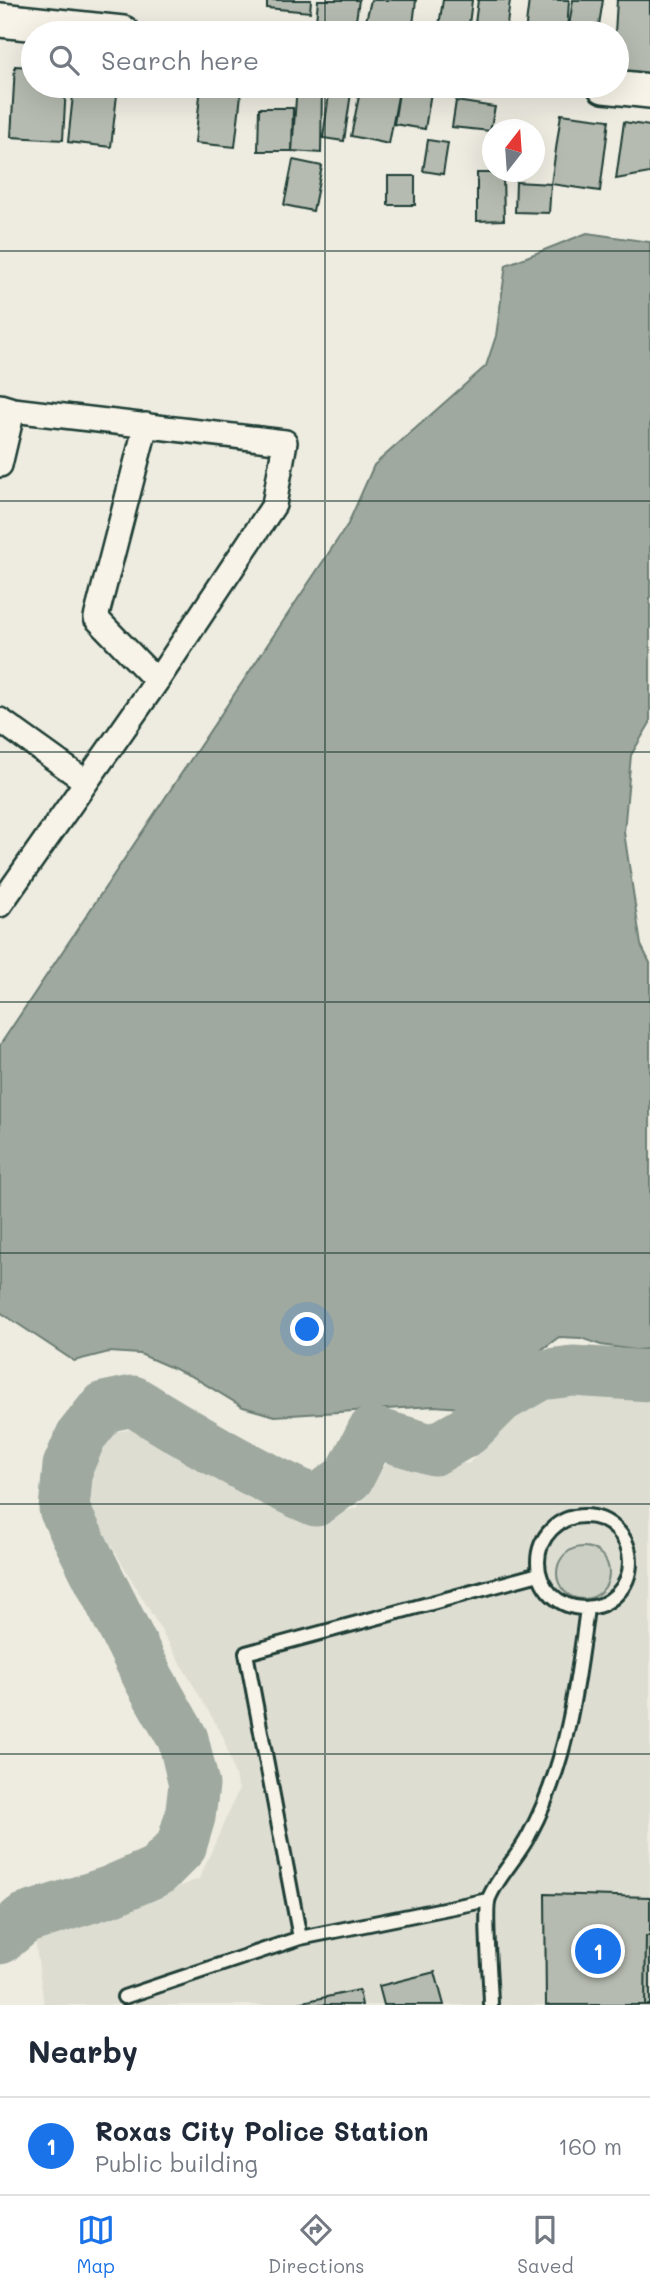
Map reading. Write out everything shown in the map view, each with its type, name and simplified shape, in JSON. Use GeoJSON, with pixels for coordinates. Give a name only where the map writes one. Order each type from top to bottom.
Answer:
{"type":"FeatureCollection","features":[{"type":"Feature","properties":{"kind":"main road"},"geometry":{"type":"LineString","coordinates":[[0,20],[21,22]]}},
{"type":"Feature","properties":{"kind":"main road"},"geometry":{"type":"LineString","coordinates":[[629,89],[650,91]]}},
{"type":"Feature","properties":{"kind":"street"},"geometry":{"type":"LineString","coordinates":[[0,465],[7,408],[285,442],[274,505],[157,681],[0,905]]}},
{"type":"Feature","properties":{"kind":"street"},"geometry":{"type":"LineString","coordinates":[[146,425],[96,618],[157,681]]}},
{"type":"Feature","properties":{"kind":"street"},"geometry":{"type":"LineString","coordinates":[[0,720],[85,781]]}},
{"type":"Feature","properties":{"kind":"lane"},"geometry":{"type":"LineString","coordinates":[[573,1517],[603,1519],[615,1527],[625,1539],[630,1553],[630,1569],[625,1584],[615,1596],[602,1604],[587,1608],[571,1606],[557,1599],[546,1588],[539,1574],[537,1559],[549,1531],[560,1522],[573,1517]]}},
{"type":"Feature","properties":{"kind":"lane"},"geometry":{"type":"LineString","coordinates":[[300,1938],[247,1653],[539,1574]]}},
{"type":"Feature","properties":{"kind":"lane"},"geometry":{"type":"LineString","coordinates":[[491,2005],[488,1900],[529,1835],[551,1784],[566,1738],[577,1685],[587,1608]]}},
{"type":"Feature","properties":{"kind":"lane"},"geometry":{"type":"LineString","coordinates":[[124,1997],[300,1938],[488,1900]]}},
{"type":"Feature","properties":{"kind":"shaded area"},"geometry":{"type":"Polygon","coordinates":[[[587,233],[650,242],[650,723],[631,755],[624,832],[641,945],[650,963],[650,1349],[635,1350],[601,1345],[581,1338],[559,1337],[461,1408],[434,1406],[275,1416],[243,1407],[193,1377],[140,1354],[109,1352],[74,1361],[0,1312],[0,1045],[348,524],[374,465],[486,366],[496,336],[506,265],[587,233]]]}},
{"type":"Feature","properties":{"kind":"shaded area"},"geometry":{"type":"Polygon","coordinates":[[[650,1391],[650,2005],[44,2005],[35,1940],[199,1879],[239,1789],[223,1736],[96,1519],[86,1486],[109,1433],[145,1427],[302,1523],[356,1508],[395,1451],[468,1464],[539,1394],[650,1391]]]}},
{"type":"Feature","properties":{"kind":"shaded area"},"geometry":{"type":"Polygon","coordinates":[[[583,1547],[602,1554],[609,1573],[602,1592],[583,1599],[564,1592],[557,1573],[564,1554],[583,1547]]]}},
{"type":"Feature","properties":{"kind":"building"},"geometry":{"type":"Polygon","coordinates":[[[267,0],[311,0],[310,12],[267,8],[267,0]]]}},
{"type":"Feature","properties":{"kind":"building"},"geometry":{"type":"Polygon","coordinates":[[[318,0],[359,0],[356,21],[316,21],[318,0]]]}},
{"type":"Feature","properties":{"kind":"building"},"geometry":{"type":"Polygon","coordinates":[[[371,0],[416,0],[413,21],[366,21],[371,0]]]}},
{"type":"Feature","properties":{"kind":"building"},"geometry":{"type":"Polygon","coordinates":[[[443,0],[472,0],[469,21],[440,21],[443,0]]]}},
{"type":"Feature","properties":{"kind":"building"},"geometry":{"type":"Polygon","coordinates":[[[478,0],[510,0],[507,21],[475,21],[478,0]]]}},
{"type":"Feature","properties":{"kind":"building"},"geometry":{"type":"Polygon","coordinates":[[[529,0],[569,0],[568,21],[526,21],[529,0]]]}},
{"type":"Feature","properties":{"kind":"building"},"geometry":{"type":"Polygon","coordinates":[[[573,0],[603,0],[600,21],[570,21],[573,0]]]}},
{"type":"Feature","properties":{"kind":"building"},"geometry":{"type":"Polygon","coordinates":[[[617,0],[650,0],[650,79],[629,78],[629,21],[616,21],[617,0]]]}},
{"type":"Feature","properties":{"kind":"building"},"geometry":{"type":"Polygon","coordinates":[[[15,66],[21,66],[21,98],[65,98],[63,140],[11,137],[15,66]]]}},
{"type":"Feature","properties":{"kind":"building"},"geometry":{"type":"Polygon","coordinates":[[[73,98],[117,98],[111,147],[68,142],[73,98]]]}},
{"type":"Feature","properties":{"kind":"building"},"geometry":{"type":"Polygon","coordinates":[[[200,98],[241,98],[235,147],[195,143],[200,98]]]}},
{"type":"Feature","properties":{"kind":"building"},"geometry":{"type":"Polygon","coordinates":[[[296,98],[322,98],[321,153],[292,151],[296,98]]]}},
{"type":"Feature","properties":{"kind":"building"},"geometry":{"type":"Polygon","coordinates":[[[328,98],[350,98],[344,141],[323,138],[328,98]]]}},
{"type":"Feature","properties":{"kind":"building"},"geometry":{"type":"Polygon","coordinates":[[[359,98],[398,98],[389,144],[351,136],[359,98]]]}},
{"type":"Feature","properties":{"kind":"building"},"geometry":{"type":"Polygon","coordinates":[[[398,98],[430,98],[425,129],[394,124],[398,98]]]}},
{"type":"Feature","properties":{"kind":"building"},"geometry":{"type":"Polygon","coordinates":[[[456,101],[495,107],[492,119],[482,119],[482,130],[452,127],[456,101]]]}},
{"type":"Feature","properties":{"kind":"building"},"geometry":{"type":"Polygon","coordinates":[[[259,108],[293,108],[292,151],[258,151],[259,108]]]}},
{"type":"Feature","properties":{"kind":"building"},"geometry":{"type":"Polygon","coordinates":[[[561,114],[609,120],[600,191],[551,184],[561,114]]]}},
{"type":"Feature","properties":{"kind":"building"},"geometry":{"type":"Polygon","coordinates":[[[624,122],[650,126],[650,173],[616,179],[624,122]]]}},
{"type":"Feature","properties":{"kind":"building"},"geometry":{"type":"Polygon","coordinates":[[[428,140],[448,143],[443,174],[423,171],[428,140]]]}},
{"type":"Feature","properties":{"kind":"building"},"geometry":{"type":"Polygon","coordinates":[[[293,160],[322,166],[313,211],[284,205],[293,160]]]}},
{"type":"Feature","properties":{"kind":"building"},"geometry":{"type":"Polygon","coordinates":[[[477,173],[482,173],[482,182],[503,182],[504,220],[477,221],[477,173]]]}},
{"type":"Feature","properties":{"kind":"building"},"geometry":{"type":"Polygon","coordinates":[[[388,176],[415,176],[415,205],[388,205],[388,176]]]}},
{"type":"Feature","properties":{"kind":"building"},"geometry":{"type":"Polygon","coordinates":[[[516,182],[551,184],[549,213],[515,212],[516,182]]]}},
{"type":"Feature","properties":{"kind":"building"},"geometry":{"type":"Polygon","coordinates":[[[545,1894],[650,1897],[650,2005],[546,2005],[545,1894]]]}},
{"type":"Feature","properties":{"kind":"building"},"geometry":{"type":"Polygon","coordinates":[[[646,1936],[650,1936],[650,2005],[645,2005],[646,1936]]]}},
{"type":"Feature","properties":{"kind":"building"},"geometry":{"type":"Polygon","coordinates":[[[435,1972],[444,2005],[384,2005],[379,1986],[435,1972]]]}},
{"type":"Feature","properties":{"kind":"building"},"geometry":{"type":"Polygon","coordinates":[[[359,1990],[362,2005],[289,2005],[359,1990]]]}},
{"type":"Feature","properties":{"kind":"waterway"},"geometry":{"type":"LineString","coordinates":[[0,1939],[24,1919],[111,1891],[157,1871],[181,1847],[190,1817],[194,1785],[183,1739],[149,1679],[64,1509],[68,1466],[81,1436],[104,1407],[133,1401],[245,1467],[316,1501],[349,1477],[372,1432],[434,1450],[467,1431],[500,1398],[540,1375],[573,1371],[650,1376]]}},
{"type":"Feature","properties":{"kind":"place","name":"Roxas City Police Station"},"geometry":{"type":"Point","coordinates":[598,1951]}}]}
